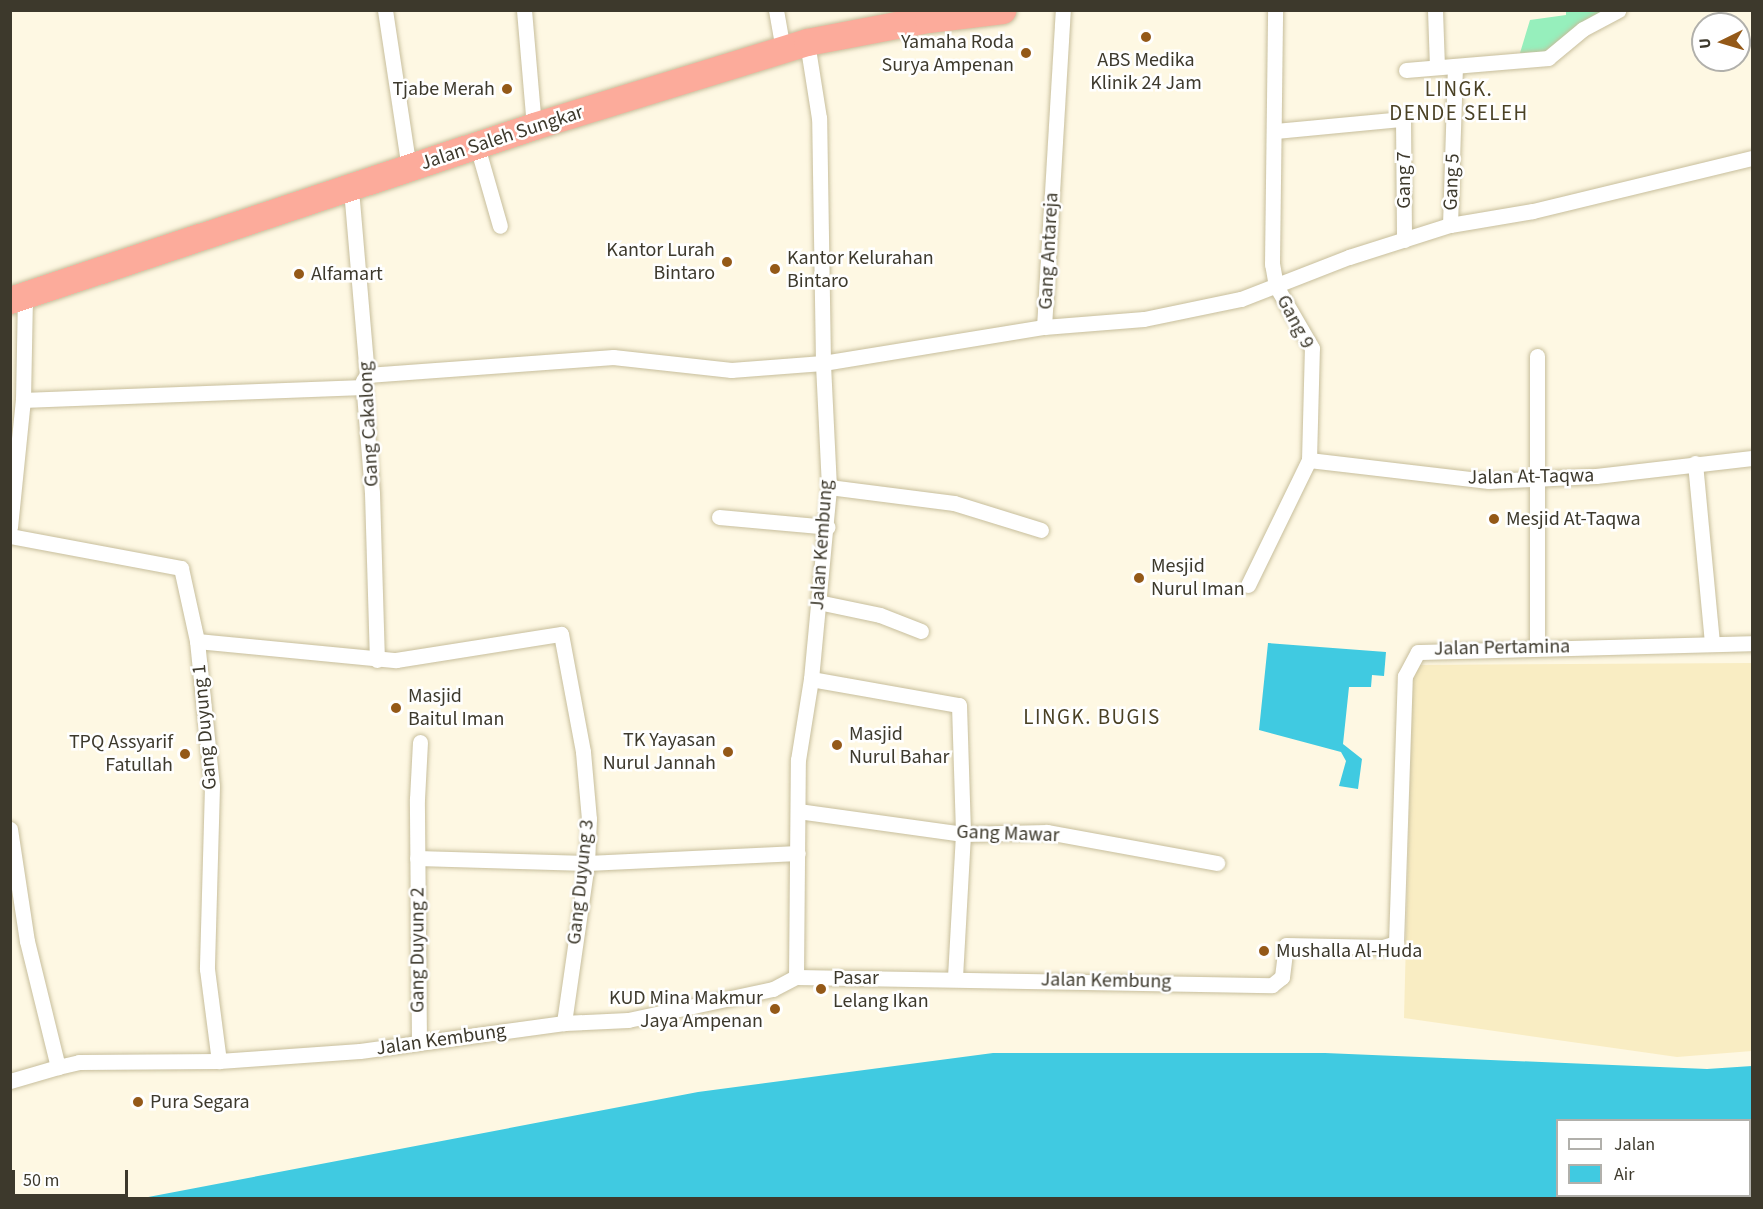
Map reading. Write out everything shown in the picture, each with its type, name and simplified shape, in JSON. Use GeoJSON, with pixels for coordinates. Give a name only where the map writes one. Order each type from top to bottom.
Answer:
{"type":"FeatureCollection","features":[{"type":"Feature","properties":{"kind":"highway","name":"Jalan Saleh Sungkar"},"geometry":{"type":"LineString","coordinates":[[18,298],[351,189],[534,126],[795,45],[928,19],[1002,10]]}},
{"type":"Feature","properties":{"kind":"street"},"geometry":{"type":"LineString","coordinates":[[385,10],[409,169]]}},
{"type":"Feature","properties":{"kind":"street"},"geometry":{"type":"LineString","coordinates":[[524,10],[534,126]]}},
{"type":"Feature","properties":{"kind":"street","name":"Jalan Kembung"},"geometry":{"type":"LineString","coordinates":[[776,10],[795,45],[819,118],[823,363],[829,487],[828,527],[811,679],[798,760],[796,977]]}},
{"type":"Feature","properties":{"kind":"street","name":"Gang Antareja"},"geometry":{"type":"LineString","coordinates":[[1063,10],[1044,327],[1144,319],[1241,299],[1349,257],[1450,225],[1533,212],[1752,158]]}},
{"type":"Feature","properties":{"kind":"street","name":"Gang 9"},"geometry":{"type":"LineString","coordinates":[[1248,585],[1309,460],[1312,348],[1276,286],[1270,208],[1275,131],[1275,10]]}},
{"type":"Feature","properties":{"kind":"street"},"geometry":{"type":"LineString","coordinates":[[1435,10],[1437,68]]}},
{"type":"Feature","properties":{"kind":"street"},"geometry":{"type":"LineString","coordinates":[[1406,70],[1548,58],[1566,42],[1618,10]]}},
{"type":"Feature","properties":{"kind":"street","name":"Gang 5"},"geometry":{"type":"LineString","coordinates":[[1450,225],[1455,66]]}},
{"type":"Feature","properties":{"kind":"street","name":"Gang 7"},"geometry":{"type":"LineString","coordinates":[[1275,131],[1403,119],[1404,240]]}},
{"type":"Feature","properties":{"kind":"street"},"geometry":{"type":"LineString","coordinates":[[477,146],[500,226]]}},
{"type":"Feature","properties":{"kind":"street","name":"Gang Cakalong"},"geometry":{"type":"LineString","coordinates":[[351,189],[372,493],[377,660]]}},
{"type":"Feature","properties":{"kind":"street"},"geometry":{"type":"LineString","coordinates":[[10,528],[23,400],[18,298]]}},
{"type":"Feature","properties":{"kind":"street"},"geometry":{"type":"LineString","coordinates":[[23,400],[365,381],[613,357],[731,369],[823,363],[1044,327]]}},
{"type":"Feature","properties":{"kind":"street"},"geometry":{"type":"LineString","coordinates":[[1537,356],[1537,647]]}},
{"type":"Feature","properties":{"kind":"street","name":"Jalan At-Taqwa"},"geometry":{"type":"LineString","coordinates":[[1309,460],[1438,477],[1489,481],[1596,476],[1752,458]]}},
{"type":"Feature","properties":{"kind":"street"},"geometry":{"type":"LineString","coordinates":[[1695,463],[1712,643]]}},
{"type":"Feature","properties":{"kind":"street"},"geometry":{"type":"LineString","coordinates":[[829,487],[954,503],[1041,530]]}},
{"type":"Feature","properties":{"kind":"street"},"geometry":{"type":"LineString","coordinates":[[719,517],[828,527]]}},
{"type":"Feature","properties":{"kind":"street","name":"Gang Duyung 1"},"geometry":{"type":"LineString","coordinates":[[10,536],[181,568],[197,641],[212,786],[207,969],[219,1061]]}},
{"type":"Feature","properties":{"kind":"street"},"geometry":{"type":"LineString","coordinates":[[818,602],[880,615],[921,631]]}},
{"type":"Feature","properties":{"kind":"street","name":"Gang Duyung 3"},"geometry":{"type":"LineString","coordinates":[[377,660],[423,658],[561,634],[589,791],[587,863],[564,1023]]}},
{"type":"Feature","properties":{"kind":"street"},"geometry":{"type":"LineString","coordinates":[[197,641],[377,660]]}},
{"type":"Feature","properties":{"kind":"street","name":"Jalan Pertamina"},"geometry":{"type":"LineString","coordinates":[[1383,948],[1396,943],[1398,935],[1405,676],[1410,661],[1424,650],[1752,643]]}},
{"type":"Feature","properties":{"kind":"street"},"geometry":{"type":"LineString","coordinates":[[811,679],[959,705],[963,834],[955,978]]}},
{"type":"Feature","properties":{"kind":"street","name":"Gang Duyung 2"},"geometry":{"type":"LineString","coordinates":[[419,1043],[417,858],[420,742]]}},
{"type":"Feature","properties":{"kind":"street","name":"Gang Mawar"},"geometry":{"type":"LineString","coordinates":[[798,811],[963,834],[1047,832],[1217,863]]}},
{"type":"Feature","properties":{"kind":"street"},"geometry":{"type":"LineString","coordinates":[[10,829],[27,941],[58,1067]]}},
{"type":"Feature","properties":{"kind":"street"},"geometry":{"type":"LineString","coordinates":[[417,858],[587,863],[798,853]]}},
{"type":"Feature","properties":{"kind":"street","name":"Jalan Kembung"},"geometry":{"type":"LineString","coordinates":[[10,1082],[79,1062],[219,1061],[419,1043],[564,1023],[628,1020],[773,989],[796,977],[955,978],[1268,986],[1277,984],[1282,977],[1286,945],[1383,948]]}},
{"type":"Feature","properties":{"kind":"shaded area"},"geometry":{"type":"Polygon","coordinates":[[[1752,663],[1752,1051],[1677,1057],[1404,1018],[1413,665],[1752,663]]]}},
{"type":"Feature","properties":{"kind":"green space"},"geometry":{"type":"Polygon","coordinates":[[[1566,11],[1605,11],[1545,52],[1520,53],[1530,20],[1566,15],[1566,11]]]}},
{"type":"Feature","properties":{"kind":"water"},"geometry":{"type":"Polygon","coordinates":[[[1268,643],[1386,652],[1384,676],[1372,675],[1371,687],[1349,687],[1343,744],[1362,759],[1358,789],[1339,786],[1346,761],[1341,752],[1259,730],[1268,643]]]}},
{"type":"Feature","properties":{"kind":"water"},"geometry":{"type":"Polygon","coordinates":[[[993,1053],[1325,1053],[1707,1069],[1752,1066],[1752,1198],[143,1198],[698,1092],[993,1053]]]}},
{"type":"Feature","properties":{"kind":"place","name":"ABS Medika Klinik 24 Jam"},"geometry":{"type":"Point","coordinates":[1146,37]}},
{"type":"Feature","properties":{"kind":"place","name":"Yamaha Roda Surya Ampenan"},"geometry":{"type":"Point","coordinates":[1026,53]}},
{"type":"Feature","properties":{"kind":"place","name":"Tjabe Merah"},"geometry":{"type":"Point","coordinates":[507,89]}},
{"type":"Feature","properties":{"kind":"place","name":"Kantor Lurah Bintaro"},"geometry":{"type":"Point","coordinates":[727,262]}},
{"type":"Feature","properties":{"kind":"place","name":"Kantor Kelurahan Bintaro"},"geometry":{"type":"Point","coordinates":[775,269]}},
{"type":"Feature","properties":{"kind":"place","name":"Alfamart"},"geometry":{"type":"Point","coordinates":[299,274]}},
{"type":"Feature","properties":{"kind":"place","name":"Mesjid At-Taqwa"},"geometry":{"type":"Point","coordinates":[1494,519]}},
{"type":"Feature","properties":{"kind":"place","name":"Mesjid Nurul Iman"},"geometry":{"type":"Point","coordinates":[1139,578]}},
{"type":"Feature","properties":{"kind":"place","name":"Masjid Baitul Iman"},"geometry":{"type":"Point","coordinates":[396,708]}},
{"type":"Feature","properties":{"kind":"place","name":"Masjid Nurul Bahar"},"geometry":{"type":"Point","coordinates":[837,745]}},
{"type":"Feature","properties":{"kind":"place","name":"TK Yayasan Nurul Jannah"},"geometry":{"type":"Point","coordinates":[728,752]}},
{"type":"Feature","properties":{"kind":"place","name":"TPQ Assyarif Fatullah"},"geometry":{"type":"Point","coordinates":[185,754]}},
{"type":"Feature","properties":{"kind":"place","name":"Mushalla Al-Huda"},"geometry":{"type":"Point","coordinates":[1264,951]}},
{"type":"Feature","properties":{"kind":"place","name":"Pasar Lelang Ikan"},"geometry":{"type":"Point","coordinates":[821,989]}},
{"type":"Feature","properties":{"kind":"place","name":"KUD Mina Makmur Jaya Ampenan"},"geometry":{"type":"Point","coordinates":[775,1009]}},
{"type":"Feature","properties":{"kind":"place","name":"Pura Segara"},"geometry":{"type":"Point","coordinates":[138,1102]}},
{"type":"Feature","properties":{"kind":"district","name":"LINGK. DENDE SELEH"},"geometry":{"type":"Point","coordinates":[1459,101]}},
{"type":"Feature","properties":{"kind":"district","name":"LINGK. BUGIS"},"geometry":{"type":"Point","coordinates":[1092,717]}}]}
